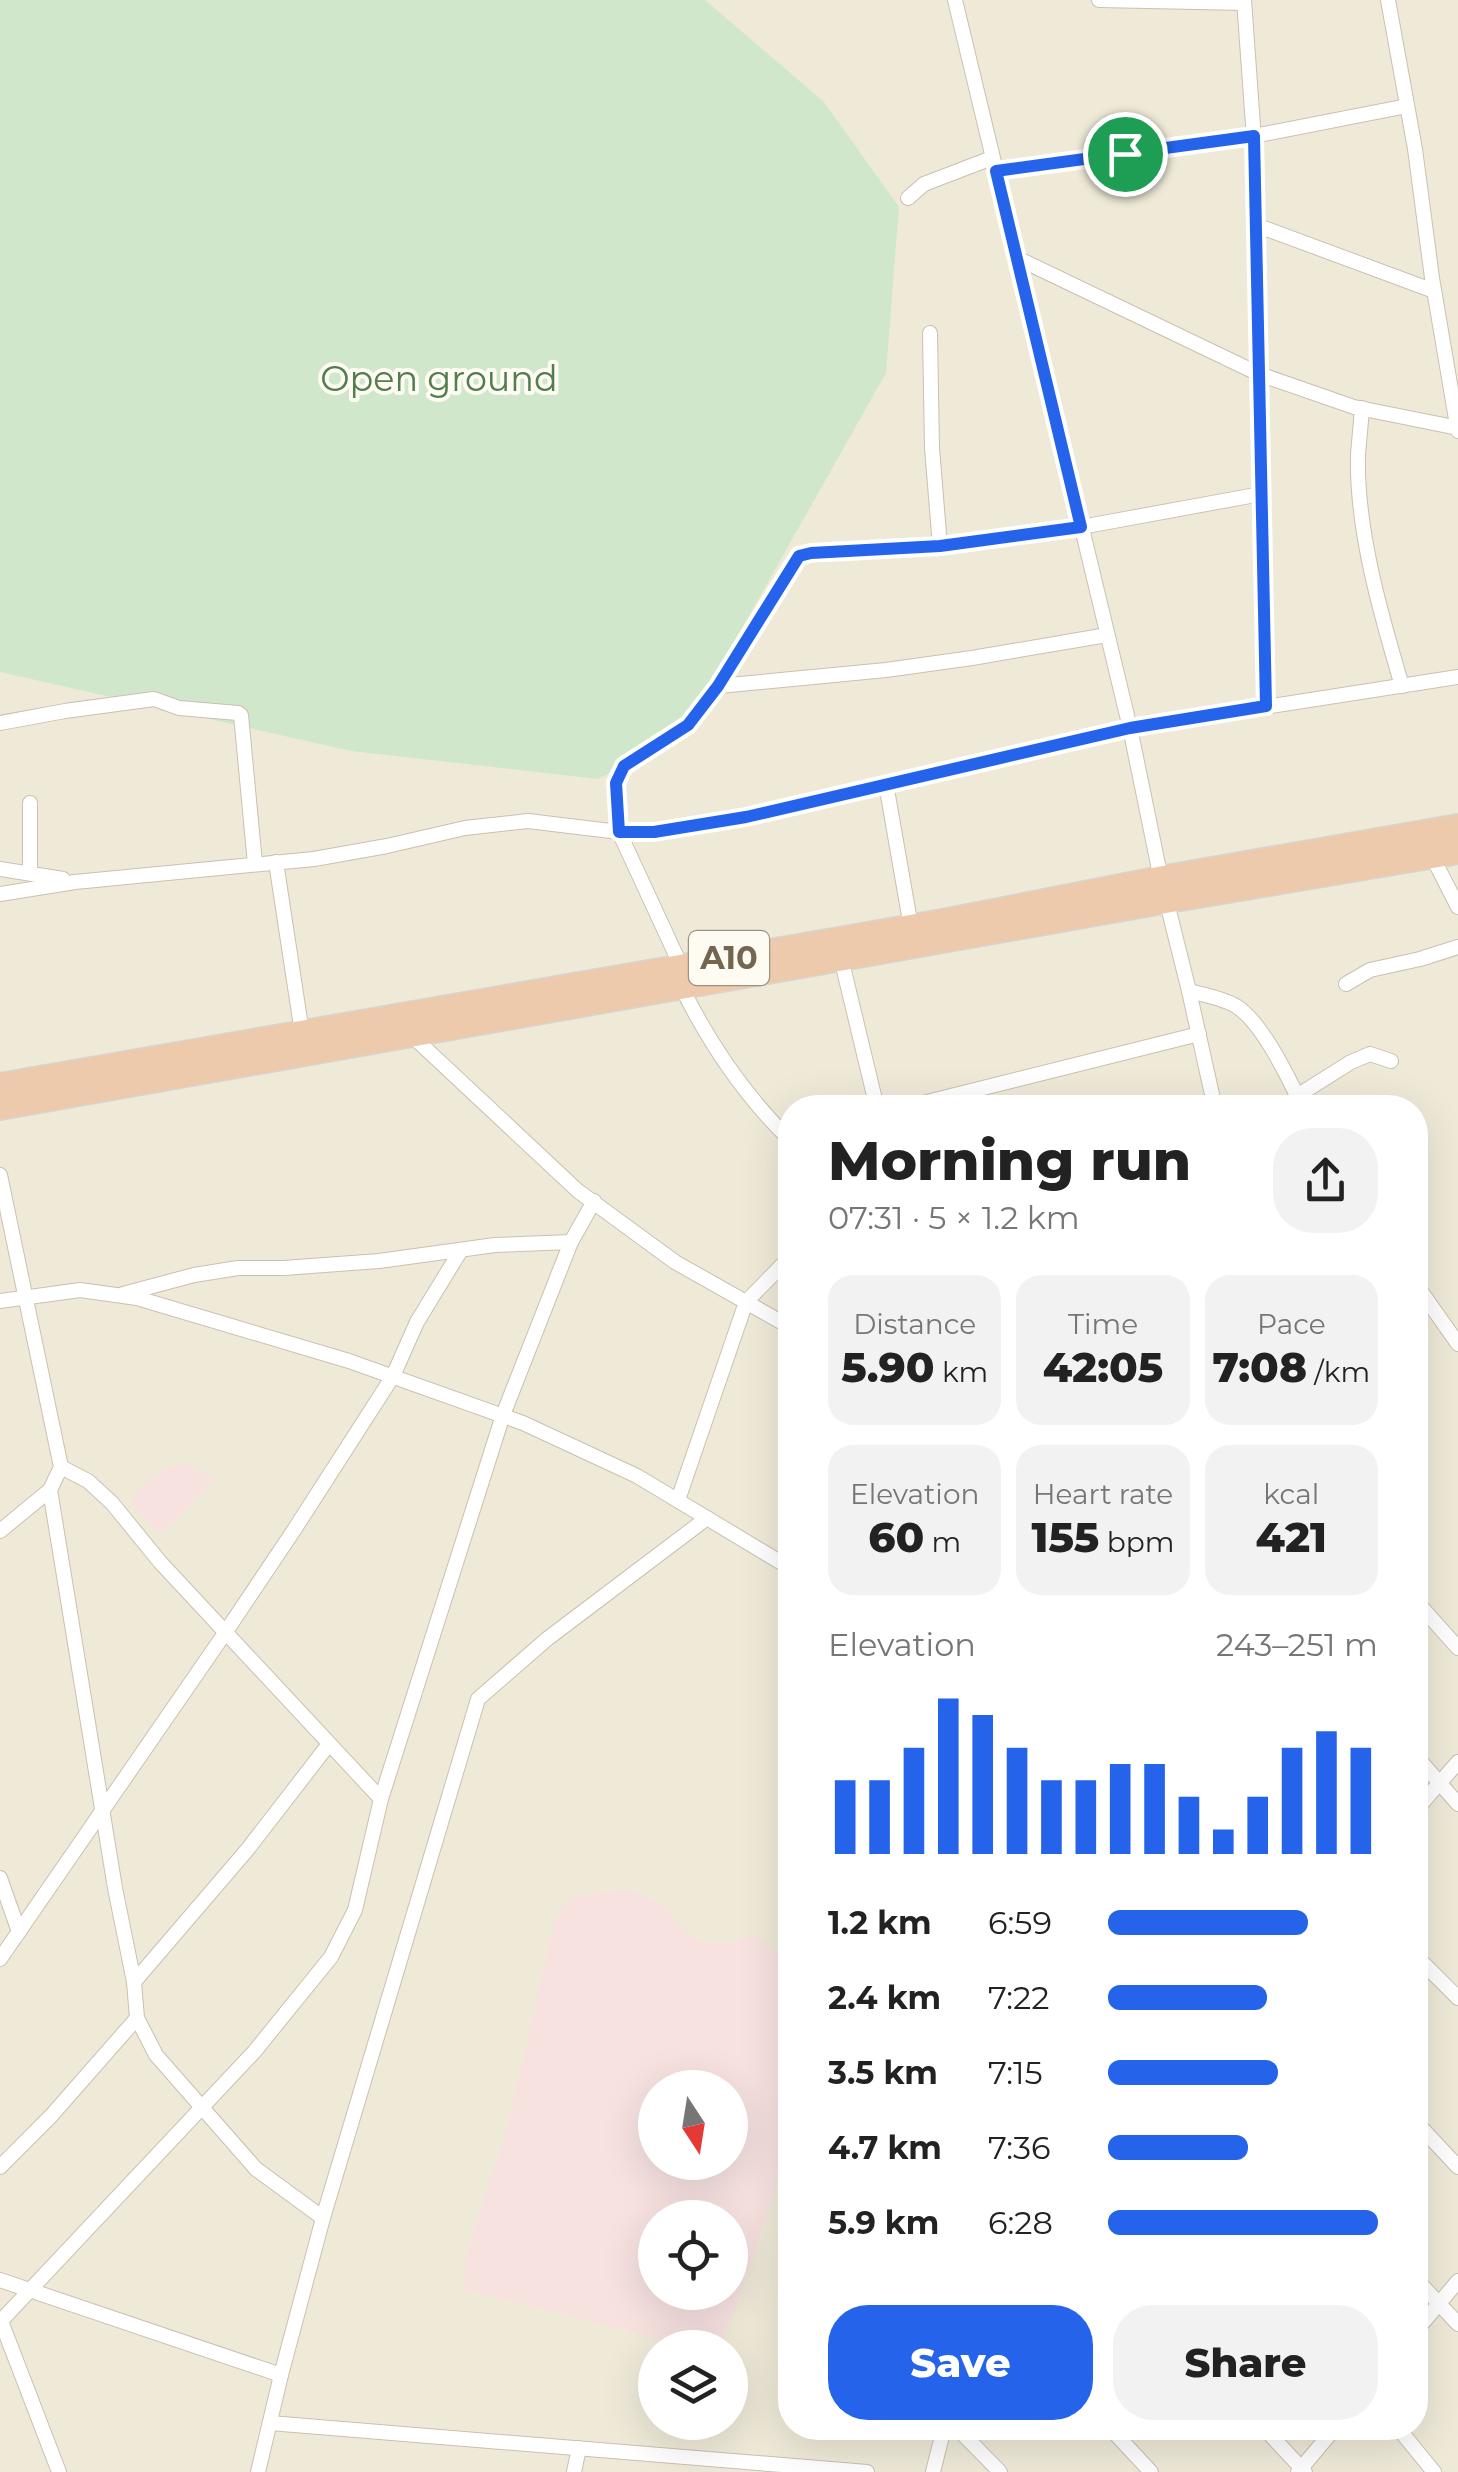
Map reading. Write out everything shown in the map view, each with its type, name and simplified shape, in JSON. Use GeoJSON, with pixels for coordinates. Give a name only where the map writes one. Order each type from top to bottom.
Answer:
{"type":"FeatureCollection","features":[{"type":"Feature","properties":{"kind":"highway","name":"A10"},"geometry":{"type":"LineString","coordinates":[[681,976],[841,958],[1458,827]]}},
{"type":"Feature","properties":{"kind":"highway","name":"A10"},"geometry":{"type":"LineString","coordinates":[[0,1107],[402,1025],[681,976],[910,927],[1445,853]]}},
{"type":"Feature","properties":{"kind":"highway","name":"A10"},"geometry":{"type":"LineString","coordinates":[[0,1086],[302,1033],[402,1025]]}},
{"type":"Feature","properties":{"kind":"street"},"geometry":{"type":"LineString","coordinates":[[954,0],[1130,728],[1212,1095]]}},
{"type":"Feature","properties":{"kind":"street"},"geometry":{"type":"LineString","coordinates":[[1099,0],[1244,1],[1254,136],[1266,706]]}},
{"type":"Feature","properties":{"kind":"street"},"geometry":{"type":"LineString","coordinates":[[1017,258],[1259,374],[1362,408],[1458,430],[1388,0]]}},
{"type":"Feature","properties":{"kind":"street"},"geometry":{"type":"LineString","coordinates":[[908,198],[924,184],[994,165],[1254,136],[1407,106]]}},
{"type":"Feature","properties":{"kind":"street"},"geometry":{"type":"LineString","coordinates":[[1256,225],[1434,291]]}},
{"type":"Feature","properties":{"kind":"street"},"geometry":{"type":"LineString","coordinates":[[930,334],[932,448],[940,546]]}},
{"type":"Feature","properties":{"kind":"street"},"geometry":{"type":"LineString","coordinates":[[1362,408],[1358,458],[1362,508],[1379,609],[1402,686]]}},
{"type":"Feature","properties":{"kind":"street"},"geometry":{"type":"LineString","coordinates":[[778,1126],[734,1075],[701,1027],[619,832],[616,783],[624,766],[688,725],[718,686],[799,556],[940,546],[1081,527],[1262,494]]}},
{"type":"Feature","properties":{"kind":"street"},"geometry":{"type":"LineString","coordinates":[[718,686],[921,665],[1107,635]]}},
{"type":"Feature","properties":{"kind":"street"},"geometry":{"type":"LineString","coordinates":[[0,894],[76,882],[314,859],[465,828],[528,821],[619,832],[654,832],[746,817],[1130,728],[1458,677]]}},
{"type":"Feature","properties":{"kind":"street"},"geometry":{"type":"LineString","coordinates":[[0,723],[154,699],[179,708],[238,713],[255,864]]}},
{"type":"Feature","properties":{"kind":"street"},"geometry":{"type":"LineString","coordinates":[[886,784],[910,927]]}},
{"type":"Feature","properties":{"kind":"street"},"geometry":{"type":"LineString","coordinates":[[30,802],[30,872]]}},
{"type":"Feature","properties":{"kind":"street"},"geometry":{"type":"LineString","coordinates":[[1445,853],[1458,907]]}},
{"type":"Feature","properties":{"kind":"street"},"geometry":{"type":"LineString","coordinates":[[276,862],[302,1033]]}},
{"type":"Feature","properties":{"kind":"street"},"geometry":{"type":"LineString","coordinates":[[0,869],[76,882]]}},
{"type":"Feature","properties":{"kind":"street"},"geometry":{"type":"LineString","coordinates":[[1346,984],[1370,970],[1458,947]]}},
{"type":"Feature","properties":{"kind":"street"},"geometry":{"type":"LineString","coordinates":[[841,958],[874,1095]]}},
{"type":"Feature","properties":{"kind":"street"},"geometry":{"type":"LineString","coordinates":[[1189,991],[1237,1006],[1262,1032],[1296,1095]]}},
{"type":"Feature","properties":{"kind":"street"},"geometry":{"type":"LineString","coordinates":[[402,1025],[578,1191],[675,1262],[778,1320]]}},
{"type":"Feature","properties":{"kind":"street"},"geometry":{"type":"LineString","coordinates":[[955,1095],[1199,1034]]}},
{"type":"Feature","properties":{"kind":"street"},"geometry":{"type":"LineString","coordinates":[[1309,1095],[1351,1062],[1370,1054],[1391,1061]]}},
{"type":"Feature","properties":{"kind":"street"},"geometry":{"type":"LineString","coordinates":[[0,1176],[62,1467],[50,1490],[0,1531]]}},
{"type":"Feature","properties":{"kind":"street"},"geometry":{"type":"LineString","coordinates":[[59,2472],[0,2321],[254,2052],[331,1957],[355,1910],[381,1799],[503,1415],[571,1242],[594,1201]]}},
{"type":"Feature","properties":{"kind":"street"},"geometry":{"type":"LineString","coordinates":[[118,1296],[194,1275],[238,1268],[379,1261],[495,1245],[571,1242]]}},
{"type":"Feature","properties":{"kind":"street"},"geometry":{"type":"LineString","coordinates":[[0,1959],[225,1634],[393,1376],[418,1322],[462,1250]]}},
{"type":"Feature","properties":{"kind":"street"},"geometry":{"type":"LineString","coordinates":[[678,1500],[746,1302],[778,1269]]}},
{"type":"Feature","properties":{"kind":"street"},"geometry":{"type":"LineString","coordinates":[[0,1302],[80,1290],[137,1298],[393,1376],[524,1422],[638,1476],[778,1561]]}},
{"type":"Feature","properties":{"kind":"street"},"geometry":{"type":"LineString","coordinates":[[1428,1302],[1458,1344]]}},
{"type":"Feature","properties":{"kind":"street"},"geometry":{"type":"LineString","coordinates":[[62,1467],[88,1481],[112,1503],[225,1634],[381,1799]]}},
{"type":"Feature","properties":{"kind":"street"},"geometry":{"type":"LineString","coordinates":[[50,1490],[137,2018],[156,2055],[256,2170],[323,2218]]}},
{"type":"Feature","properties":{"kind":"street"},"geometry":{"type":"LineString","coordinates":[[258,2472],[323,2218],[478,1699],[547,1640],[707,1518]]}},
{"type":"Feature","properties":{"kind":"street"},"geometry":{"type":"LineString","coordinates":[[1428,1615],[1458,1648]]}},
{"type":"Feature","properties":{"kind":"street"},"geometry":{"type":"LineString","coordinates":[[134,1982],[247,1850],[329,1744]]}},
{"type":"Feature","properties":{"kind":"street"},"geometry":{"type":"LineString","coordinates":[[1428,1796],[1458,1762]]}},
{"type":"Feature","properties":{"kind":"street"},"geometry":{"type":"LineString","coordinates":[[1428,1770],[1458,1804]]}},
{"type":"Feature","properties":{"kind":"street"},"geometry":{"type":"LineString","coordinates":[[0,1878],[20,1932]]}},
{"type":"Feature","properties":{"kind":"street"},"geometry":{"type":"LineString","coordinates":[[1428,1968],[1458,1998]]}},
{"type":"Feature","properties":{"kind":"street"},"geometry":{"type":"LineString","coordinates":[[0,2167],[51,2116],[137,2018]]}},
{"type":"Feature","properties":{"kind":"street"},"geometry":{"type":"LineString","coordinates":[[1428,2135],[1458,2166]]}},
{"type":"Feature","properties":{"kind":"street"},"geometry":{"type":"LineString","coordinates":[[0,2280],[281,2375]]}},
{"type":"Feature","properties":{"kind":"street"},"geometry":{"type":"LineString","coordinates":[[1428,2317],[1458,2281]]}},
{"type":"Feature","properties":{"kind":"street"},"geometry":{"type":"LineString","coordinates":[[1428,2292],[1458,2324]]}},
{"type":"Feature","properties":{"kind":"street"},"geometry":{"type":"LineString","coordinates":[[270,2423],[867,2472]]}},
{"type":"Feature","properties":{"kind":"street"},"geometry":{"type":"LineString","coordinates":[[932,2472],[941,2440]]}},
{"type":"Feature","properties":{"kind":"street"},"geometry":{"type":"LineString","coordinates":[[968,2440],[1000,2472]]}},
{"type":"Feature","properties":{"kind":"street"},"geometry":{"type":"LineString","coordinates":[[1121,2440],[1151,2472]]}},
{"type":"Feature","properties":{"kind":"street"},"geometry":{"type":"LineString","coordinates":[[1274,2440],[1301,2471],[1326,2440]]}},
{"type":"Feature","properties":{"kind":"street"},"geometry":{"type":"LineString","coordinates":[[1408,2440],[1434,2472]]}},
{"type":"Feature","properties":{"kind":"street"},"geometry":{"type":"LineString","coordinates":[[574,2472],[579,2448]]}},
{"type":"Feature","properties":{"kind":"shaded area"},"geometry":{"type":"Polygon","coordinates":[[[0,0],[1458,0],[1458,2472],[0,2472],[0,0]]]}},
{"type":"Feature","properties":{"kind":"shaded area"},"geometry":{"type":"Polygon","coordinates":[[[180,1464],[214,1480],[162,1534],[139,1514],[133,1495],[162,1471],[180,1464]]]}},
{"type":"Feature","properties":{"kind":"shaded area"},"geometry":{"type":"Polygon","coordinates":[[[630,1890],[666,1906],[682,1931],[700,1941],[723,1944],[756,1935],[778,1954],[778,2178],[748,2272],[748,2200],[638,2200],[638,2310],[734,2310],[726,2330],[638,2330],[638,2333],[464,2289],[467,2251],[506,2132],[556,1917],[572,1896],[630,1890]]]}},
{"type":"Feature","properties":{"kind":"green space","name":"Open ground"},"geometry":{"type":"Polygon","coordinates":[[[0,0],[705,0],[824,102],[899,207],[886,373],[680,738],[598,779],[351,751],[0,672],[0,0]]]}},
{"type":"Feature","properties":{"kind":"route"},"geometry":{"type":"LineString","coordinates":[[1254,136],[1266,706],[1130,728],[746,817],[654,832],[619,832],[616,783],[624,766],[688,725],[718,686],[799,556],[940,546],[1081,527],[996,171],[1125,154],[1254,136]]}}]}
